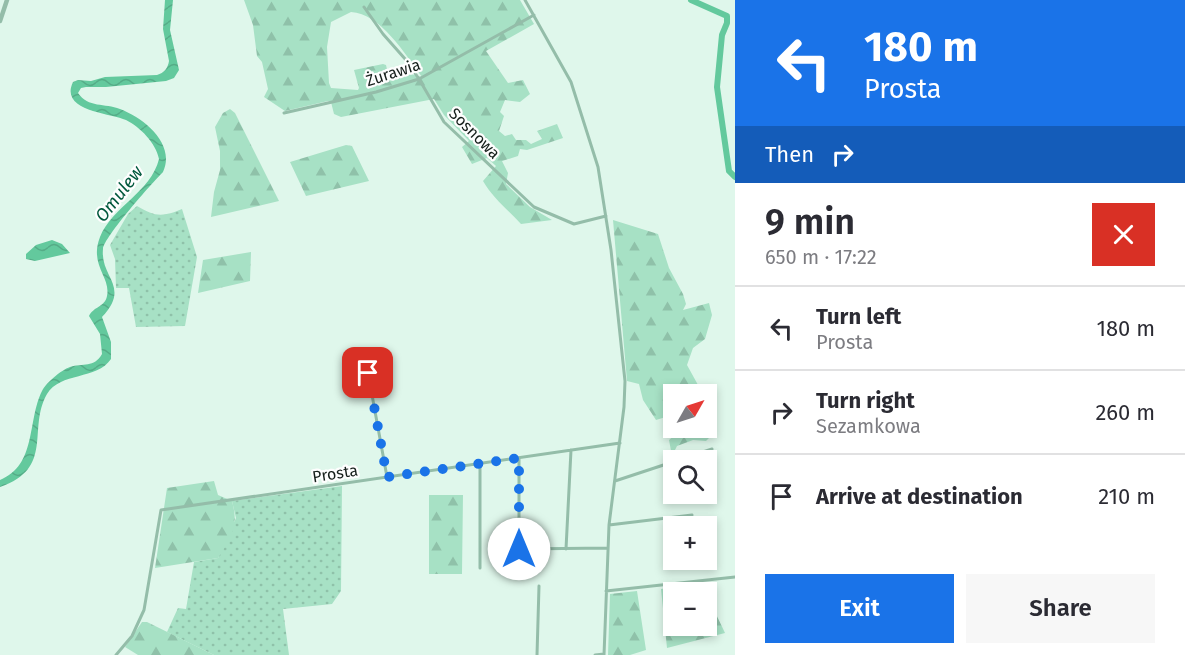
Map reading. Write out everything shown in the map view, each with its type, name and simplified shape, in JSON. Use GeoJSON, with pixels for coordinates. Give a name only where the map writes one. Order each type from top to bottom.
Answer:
{"type":"FeatureCollection","features":[{"type":"Feature","properties":{"kind":"street"},"geometry":{"type":"LineString","coordinates":[[0,21],[7,0]]}},
{"type":"Feature","properties":{"kind":"street"},"geometry":{"type":"LineString","coordinates":[[525,0],[571,82],[598,167],[606,216],[625,381],[624,407],[609,525],[604,655],[595,655]]}},
{"type":"Feature","properties":{"kind":"street","name":"Sosnowa"},"geometry":{"type":"LineString","coordinates":[[364,6],[383,34],[406,60],[444,122],[534,207],[574,224],[606,216]]}},
{"type":"Feature","properties":{"kind":"street","name":"Żurawia"},"geometry":{"type":"LineString","coordinates":[[284,113],[419,79],[534,15]]}},
{"type":"Feature","properties":{"kind":"street"},"geometry":{"type":"LineString","coordinates":[[368,373],[387,477]]}},
{"type":"Feature","properties":{"kind":"street","name":"Prosta"},"geometry":{"type":"LineString","coordinates":[[117,655],[132,636],[144,610],[161,510],[620,443]]}},
{"type":"Feature","properties":{"kind":"street"},"geometry":{"type":"LineString","coordinates":[[615,481],[712,449]]}},
{"type":"Feature","properties":{"kind":"street"},"geometry":{"type":"LineString","coordinates":[[566,549],[571,450]]}},
{"type":"Feature","properties":{"kind":"street"},"geometry":{"type":"LineString","coordinates":[[519,458],[519,549],[608,548]]}},
{"type":"Feature","properties":{"kind":"street"},"geometry":{"type":"LineString","coordinates":[[480,463],[480,568]]}},
{"type":"Feature","properties":{"kind":"street"},"geometry":{"type":"LineString","coordinates":[[609,525],[692,515]]}},
{"type":"Feature","properties":{"kind":"street"},"geometry":{"type":"LineString","coordinates":[[606,591],[735,577]]}},
{"type":"Feature","properties":{"kind":"street"},"geometry":{"type":"LineString","coordinates":[[537,655],[539,586]]}},
{"type":"Feature","properties":{"kind":"green space"},"geometry":{"type":"Polygon","coordinates":[[[244,0],[520,0],[534,24],[486,51],[508,83],[523,80],[530,94],[520,102],[505,100],[500,112],[504,116],[499,131],[505,136],[512,134],[516,140],[526,140],[531,144],[542,139],[537,131],[557,124],[563,138],[527,150],[520,149],[518,156],[502,161],[508,173],[506,184],[530,207],[552,220],[521,224],[500,203],[483,181],[496,166],[487,158],[472,164],[462,147],[469,141],[444,115],[434,99],[341,117],[334,114],[331,102],[328,101],[285,111],[264,97],[268,89],[262,62],[257,56],[253,25],[244,0]],[[351,12],[331,22],[327,47],[331,88],[358,90],[354,70],[383,64],[386,65],[389,78],[407,73],[422,77],[382,27],[362,14],[351,12]]]}},
{"type":"Feature","properties":{"kind":"green space"},"geometry":{"type":"Polygon","coordinates":[[[230,109],[235,113],[279,201],[211,217],[220,170],[220,151],[215,127],[223,113],[230,109]]]}},
{"type":"Feature","properties":{"kind":"green space"},"geometry":{"type":"Polygon","coordinates":[[[346,145],[352,146],[369,181],[306,196],[290,162],[346,145]]]}},
{"type":"Feature","properties":{"kind":"green space"},"geometry":{"type":"Polygon","coordinates":[[[137,206],[159,215],[182,209],[197,257],[185,326],[136,327],[129,288],[116,288],[115,259],[110,245],[128,214],[137,206]]]}},
{"type":"Feature","properties":{"kind":"green space"},"geometry":{"type":"Polygon","coordinates":[[[613,220],[658,234],[669,268],[683,294],[686,304],[683,310],[709,303],[712,315],[705,339],[693,348],[687,365],[697,384],[663,384],[663,418],[656,420],[643,400],[639,384],[627,381],[613,220]]]}},
{"type":"Feature","properties":{"kind":"green space"},"geometry":{"type":"Polygon","coordinates":[[[251,252],[250,281],[198,293],[203,260],[251,252]]]}},
{"type":"Feature","properties":{"kind":"green space"},"geometry":{"type":"Polygon","coordinates":[[[671,438],[709,438],[706,441],[693,440],[677,446],[675,450],[671,450],[669,440],[671,438]]]}},
{"type":"Feature","properties":{"kind":"green space"},"geometry":{"type":"Polygon","coordinates":[[[214,481],[218,495],[232,501],[235,518],[233,531],[218,558],[155,568],[167,488],[214,481]]]}},
{"type":"Feature","properties":{"kind":"green space"},"geometry":{"type":"Polygon","coordinates":[[[342,486],[341,591],[332,604],[283,609],[289,655],[214,655],[167,632],[178,608],[186,609],[194,562],[218,558],[236,518],[232,501],[342,486]]]}},
{"type":"Feature","properties":{"kind":"green space"},"geometry":{"type":"Polygon","coordinates":[[[429,495],[463,495],[462,574],[429,574],[429,495]]]}},
{"type":"Feature","properties":{"kind":"green space"},"geometry":{"type":"Polygon","coordinates":[[[637,591],[646,650],[630,655],[608,655],[610,594],[637,591]]]}},
{"type":"Feature","properties":{"kind":"green space"},"geometry":{"type":"Polygon","coordinates":[[[717,616],[725,633],[717,635],[717,616]]]}},
{"type":"Feature","properties":{"kind":"green space"},"geometry":{"type":"Polygon","coordinates":[[[142,622],[147,622],[214,655],[138,655],[125,647],[142,622]]]}},
{"type":"Feature","properties":{"kind":"green space"},"geometry":{"type":"Polygon","coordinates":[[[666,636],[713,636],[667,648],[666,636]]]}},
{"type":"Feature","properties":{"kind":"water"},"geometry":{"type":"Polygon","coordinates":[[[165,0],[173,0],[170,30],[179,70],[174,78],[166,81],[86,87],[81,88],[78,93],[87,101],[120,109],[139,119],[155,133],[165,152],[166,162],[163,172],[111,233],[103,249],[103,259],[114,290],[110,306],[102,317],[111,342],[111,359],[97,370],[53,387],[41,407],[34,458],[28,469],[17,479],[0,487],[0,480],[12,473],[26,453],[37,403],[44,388],[66,369],[92,363],[102,354],[100,334],[89,316],[106,300],[107,296],[106,283],[98,263],[97,247],[106,226],[148,181],[159,159],[151,141],[131,123],[79,105],[73,99],[71,92],[73,82],[105,77],[157,75],[164,72],[169,61],[163,29],[165,0]]]}},
{"type":"Feature","properties":{"kind":"water"},"geometry":{"type":"Polygon","coordinates":[[[52,240],[62,244],[70,253],[35,261],[26,259],[26,254],[36,245],[52,240]]]}},
{"type":"Feature","properties":{"kind":"waterway"},"geometry":{"type":"LineString","coordinates":[[691,0],[727,16],[722,35],[717,87],[729,171],[735,177]]}},
{"type":"Feature","properties":{"kind":"route"},"geometry":{"type":"LineString","coordinates":[[368,373],[387,477],[519,458],[519,549]]}},
{"type":"Feature","properties":{"kind":"water label","name":"Omulew"},"geometry":{"type":"Point","coordinates":[119,194]}}]}
